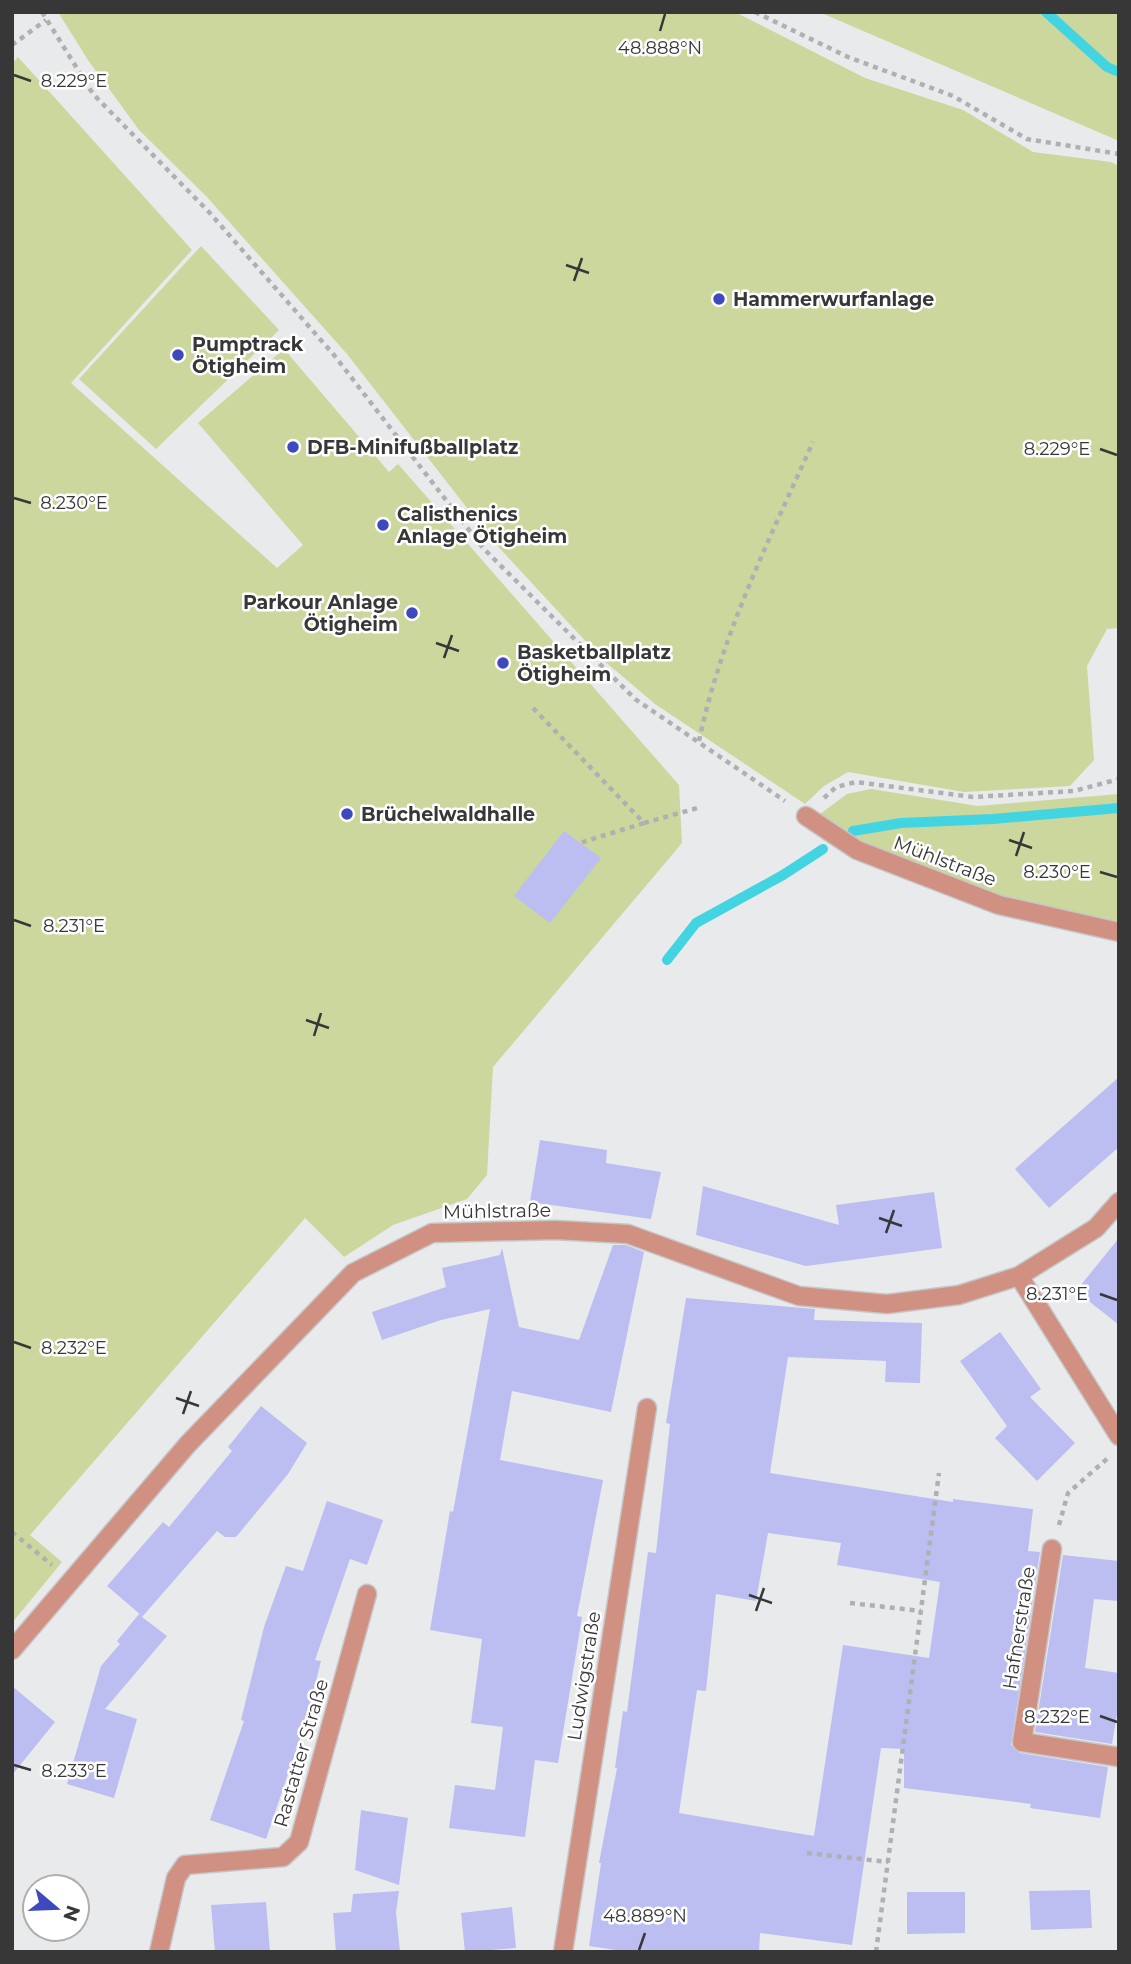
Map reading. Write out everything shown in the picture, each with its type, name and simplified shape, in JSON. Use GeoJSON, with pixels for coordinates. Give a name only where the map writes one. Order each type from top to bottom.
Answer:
{"type":"FeatureCollection","features":[{"type":"Feature","properties":{"kind":"street","name":"Mühlstraße"},"geometry":{"type":"LineString","coordinates":[[806,816],[857,850],[999,905],[1119,932]]}},
{"type":"Feature","properties":{"kind":"street","name":"Mühlstraße"},"geometry":{"type":"LineString","coordinates":[[12,1650],[188,1444],[353,1273],[432,1233],[555,1230],[628,1234],[799,1296],[887,1304],[958,1295],[1019,1276],[1096,1228],[1119,1202]]}},
{"type":"Feature","properties":{"kind":"street"},"geometry":{"type":"LineString","coordinates":[[1019,1276],[1119,1436]]}},
{"type":"Feature","properties":{"kind":"street","name":"Ludwigstraße"},"geometry":{"type":"LineString","coordinates":[[563,1952],[648,1408]]}},
{"type":"Feature","properties":{"kind":"street","name":"Hafnerstraße"},"geometry":{"type":"LineString","coordinates":[[1052,1549],[1022,1742],[1119,1758]]}},
{"type":"Feature","properties":{"kind":"street","name":"Rastatter Straße"},"geometry":{"type":"LineString","coordinates":[[159,1952],[176,1878],[185,1866],[282,1857],[299,1842],[368,1594]]}},
{"type":"Feature","properties":{"kind":"path"},"geometry":{"type":"LineString","coordinates":[[42,12],[93,94],[208,212],[334,355],[484,548],[635,699],[806,816],[836,787],[856,782],[973,797],[1074,791],[1119,779]]}},
{"type":"Feature","properties":{"kind":"path"},"geometry":{"type":"LineString","coordinates":[[755,12],[848,57],[953,96],[1027,138],[1119,155]]}},
{"type":"Feature","properties":{"kind":"path"},"geometry":{"type":"LineString","coordinates":[[12,45],[46,20]]}},
{"type":"Feature","properties":{"kind":"path"},"geometry":{"type":"LineString","coordinates":[[698,742],[706,704],[736,614],[813,442]]}},
{"type":"Feature","properties":{"kind":"path"},"geometry":{"type":"LineString","coordinates":[[533,708],[644,823]]}},
{"type":"Feature","properties":{"kind":"path"},"geometry":{"type":"LineString","coordinates":[[580,843],[701,807]]}},
{"type":"Feature","properties":{"kind":"path"},"geometry":{"type":"LineString","coordinates":[[1052,1549],[1068,1493],[1109,1457]]}},
{"type":"Feature","properties":{"kind":"path"},"geometry":{"type":"LineString","coordinates":[[876,1952],[939,1473]]}},
{"type":"Feature","properties":{"kind":"path"},"geometry":{"type":"LineString","coordinates":[[12,1532],[61,1572]]}},
{"type":"Feature","properties":{"kind":"path"},"geometry":{"type":"LineString","coordinates":[[850,1603],[921,1611]]}},
{"type":"Feature","properties":{"kind":"path"},"geometry":{"type":"LineString","coordinates":[[807,1853],[888,1862]]}},
{"type":"Feature","properties":{"kind":"green space"},"geometry":{"type":"Polygon","coordinates":[[[58,12],[735,12],[865,78],[963,110],[1033,152],[1111,162],[1119,166],[1119,628],[1107,629],[1087,666],[1094,760],[1070,786],[964,792],[848,772],[824,786],[805,804],[655,704],[602,659],[492,540],[347,354],[207,197],[139,130],[88,60],[58,12]]]}},
{"type":"Feature","properties":{"kind":"green space"},"geometry":{"type":"Polygon","coordinates":[[[819,12],[1119,12],[1119,141],[819,12]]]}},
{"type":"Feature","properties":{"kind":"green space","name":"Brüchelwaldhalle"},"geometry":{"type":"Polygon","coordinates":[[[18,57],[192,250],[71,383],[277,568],[303,545],[198,423],[284,349],[389,472],[398,464],[679,785],[682,843],[493,1067],[487,1175],[467,1199],[393,1225],[344,1257],[305,1218],[30,1535],[62,1562],[12,1623],[12,64],[18,57]]]}},
{"type":"Feature","properties":{"kind":"green space","name":"Pumptrack Ötigheim"},"geometry":{"type":"Polygon","coordinates":[[[201,246],[279,330],[156,449],[79,379],[201,246]]]}},
{"type":"Feature","properties":{"kind":"green space"},"geometry":{"type":"Polygon","coordinates":[[[871,789],[978,806],[1119,794],[1119,924],[1028,907],[862,846],[820,814],[847,794],[871,789]]]}},
{"type":"Feature","properties":{"kind":"building"},"geometry":{"type":"Polygon","coordinates":[[[564,831],[601,858],[550,923],[514,896],[564,831]]]}},
{"type":"Feature","properties":{"kind":"building"},"geometry":{"type":"Polygon","coordinates":[[[1119,1077],[1119,1147],[1049,1208],[1015,1169],[1119,1077]]]}},
{"type":"Feature","properties":{"kind":"building"},"geometry":{"type":"Polygon","coordinates":[[[540,1140],[607,1150],[606,1163],[661,1172],[651,1219],[530,1202],[540,1140]]]}},
{"type":"Feature","properties":{"kind":"building"},"geometry":{"type":"Polygon","coordinates":[[[703,1186],[839,1225],[836,1205],[934,1192],[942,1248],[806,1266],[696,1235],[703,1186]]]}},
{"type":"Feature","properties":{"kind":"building"},"geometry":{"type":"Polygon","coordinates":[[[1119,1238],[1119,1325],[1076,1291],[1119,1238]]]}},
{"type":"Feature","properties":{"kind":"building"},"geometry":{"type":"Polygon","coordinates":[[[613,1245],[626,1245],[644,1252],[611,1412],[512,1391],[500,1460],[603,1480],[577,1616],[582,1617],[558,1763],[535,1760],[525,1837],[449,1828],[455,1785],[495,1790],[503,1727],[471,1723],[482,1639],[430,1630],[450,1511],[453,1512],[490,1309],[441,1320],[382,1340],[372,1312],[446,1287],[442,1268],[500,1255],[502,1248],[519,1327],[579,1340],[613,1245]]]}},
{"type":"Feature","properties":{"kind":"building"},"geometry":{"type":"Polygon","coordinates":[[[686,1298],[815,1309],[814,1320],[922,1323],[920,1383],[885,1382],[886,1361],[788,1357],[770,1473],[953,1502],[953,1499],[1033,1509],[1028,1551],[1040,1552],[1011,1745],[1020,1753],[1108,1767],[1100,1818],[1030,1808],[1031,1804],[904,1788],[904,1749],[881,1748],[852,1945],[760,1933],[759,1952],[629,1952],[589,1946],[599,1863],[617,1768],[623,1711],[627,1712],[648,1552],[656,1553],[670,1424],[666,1423],[686,1298]],[[768,1533],[756,1601],[716,1594],[706,1691],[697,1690],[679,1813],[814,1836],[843,1645],[929,1658],[940,1582],[837,1565],[841,1543],[768,1533]]]}},
{"type":"Feature","properties":{"kind":"building"},"geometry":{"type":"Polygon","coordinates":[[[1000,1332],[1041,1389],[1030,1397],[1075,1443],[1037,1481],[995,1438],[1007,1426],[960,1361],[1000,1332]]]}},
{"type":"Feature","properties":{"kind":"building"},"geometry":{"type":"Polygon","coordinates":[[[261,1406],[307,1443],[288,1474],[236,1537],[225,1537],[217,1531],[142,1617],[167,1636],[105,1709],[137,1719],[114,1798],[67,1784],[101,1666],[120,1644],[117,1641],[139,1614],[141,1615],[107,1586],[163,1522],[169,1527],[232,1451],[228,1447],[261,1406]]]}},
{"type":"Feature","properties":{"kind":"building"},"geometry":{"type":"Polygon","coordinates":[[[327,1501],[383,1520],[367,1565],[350,1559],[315,1660],[321,1661],[305,1724],[266,1839],[210,1820],[244,1721],[241,1720],[264,1627],[286,1566],[303,1571],[327,1501]]]}},
{"type":"Feature","properties":{"kind":"building"},"geometry":{"type":"Polygon","coordinates":[[[1063,1555],[1119,1561],[1119,1601],[1094,1599],[1085,1668],[1119,1673],[1119,1702],[1112,1744],[1035,1732],[1063,1555]]]}},
{"type":"Feature","properties":{"kind":"building"},"geometry":{"type":"Polygon","coordinates":[[[12,1686],[55,1722],[12,1775],[12,1686]]]}},
{"type":"Feature","properties":{"kind":"building"},"geometry":{"type":"Polygon","coordinates":[[[361,1810],[408,1818],[399,1885],[355,1870],[361,1810]]]}},
{"type":"Feature","properties":{"kind":"building"},"geometry":{"type":"Polygon","coordinates":[[[1090,1890],[1092,1928],[1031,1930],[1029,1891],[1090,1890]]]}},
{"type":"Feature","properties":{"kind":"building"},"geometry":{"type":"Polygon","coordinates":[[[399,1891],[396,1912],[400,1952],[336,1952],[333,1913],[351,1912],[353,1894],[399,1891]]]}},
{"type":"Feature","properties":{"kind":"building"},"geometry":{"type":"Polygon","coordinates":[[[907,1892],[965,1892],[965,1933],[907,1934],[907,1892]]]}},
{"type":"Feature","properties":{"kind":"building"},"geometry":{"type":"Polygon","coordinates":[[[266,1902],[270,1952],[215,1952],[211,1905],[266,1902]]]}},
{"type":"Feature","properties":{"kind":"building"},"geometry":{"type":"Polygon","coordinates":[[[512,1907],[516,1948],[465,1952],[461,1913],[512,1907]]]}},
{"type":"Feature","properties":{"kind":"waterway"},"geometry":{"type":"LineString","coordinates":[[1046,12],[1107,67],[1119,72]]}},
{"type":"Feature","properties":{"kind":"waterway"},"geometry":{"type":"LineString","coordinates":[[853,831],[901,823],[993,819],[1119,808]]}},
{"type":"Feature","properties":{"kind":"waterway"},"geometry":{"type":"LineString","coordinates":[[667,960],[696,923],[783,875],[823,849]]}},
{"type":"Feature","properties":{"kind":"place","name":"Hammerwurfanlage"},"geometry":{"type":"Point","coordinates":[719,299]}},
{"type":"Feature","properties":{"kind":"place","name":"Pumptrack Ötigheim"},"geometry":{"type":"Point","coordinates":[178,355]}},
{"type":"Feature","properties":{"kind":"place","name":"DFB-Minifußballplatz"},"geometry":{"type":"Point","coordinates":[293,447]}},
{"type":"Feature","properties":{"kind":"place","name":"Calisthenics Anlage Ötigheim"},"geometry":{"type":"Point","coordinates":[383,525]}},
{"type":"Feature","properties":{"kind":"place","name":"Parkour Anlage Ötigheim"},"geometry":{"type":"Point","coordinates":[412,613]}},
{"type":"Feature","properties":{"kind":"place","name":"Basketballplatz Ötigheim"},"geometry":{"type":"Point","coordinates":[503,663]}},
{"type":"Feature","properties":{"kind":"place","name":"Brüchelwaldhalle"},"geometry":{"type":"Point","coordinates":[347,814]}}]}
